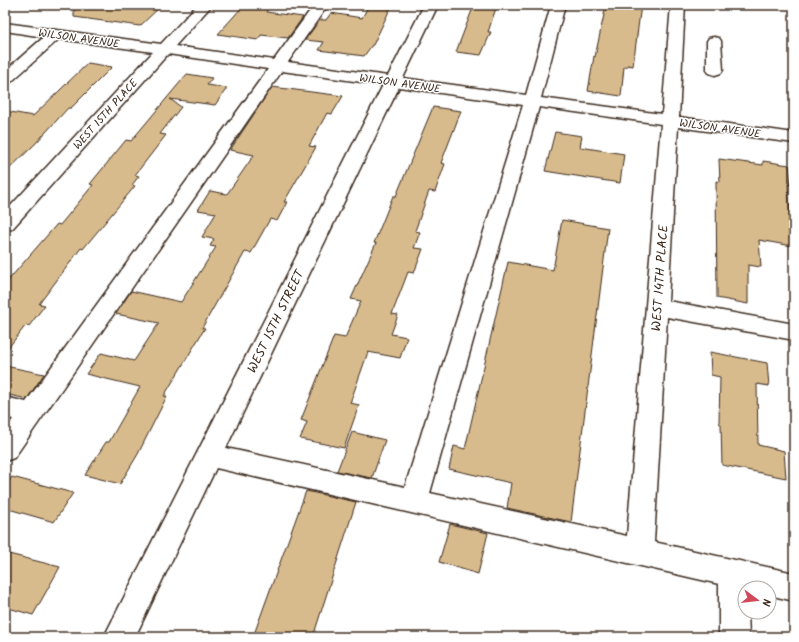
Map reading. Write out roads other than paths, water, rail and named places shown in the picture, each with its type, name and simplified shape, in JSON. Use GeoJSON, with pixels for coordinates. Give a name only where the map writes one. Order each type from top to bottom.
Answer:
{"type":"FeatureCollection","features":[{"type":"Feature","properties":{"kind":"street","name":"WEST 15TH PLACE"},"geometry":{"type":"LineString","coordinates":[[5,224],[205,5]]}},
{"type":"Feature","properties":{"kind":"street"},"geometry":{"type":"LineString","coordinates":[[5,450],[321,5]]}},
{"type":"Feature","properties":{"kind":"street","name":"WEST 15TH STREET"},"geometry":{"type":"LineString","coordinates":[[119,637],[432,5]]}},
{"type":"Feature","properties":{"kind":"street"},"geometry":{"type":"LineString","coordinates":[[414,502],[532,102],[558,5]]}},
{"type":"Feature","properties":{"kind":"street","name":"WEST 14TH PLACE"},"geometry":{"type":"LineString","coordinates":[[640,551],[678,5]]}},
{"type":"Feature","properties":{"kind":"street","name":"WILSON AVENUE"},"geometry":{"type":"LineString","coordinates":[[5,28],[794,138]]}},
{"type":"Feature","properties":{"kind":"street"},"geometry":{"type":"LineString","coordinates":[[5,79],[55,34]]}},
{"type":"Feature","properties":{"kind":"street"},"geometry":{"type":"LineString","coordinates":[[714,41],[714,70]]}},
{"type":"Feature","properties":{"kind":"street"},"geometry":{"type":"LineString","coordinates":[[657,307],[794,332]]}},
{"type":"Feature","properties":{"kind":"street"},"geometry":{"type":"LineString","coordinates":[[5,407],[32,413]]}},
{"type":"Feature","properties":{"kind":"street"},"geometry":{"type":"LineString","coordinates":[[209,455],[414,502],[640,551],[794,587]]}},
{"type":"Feature","properties":{"kind":"street"},"geometry":{"type":"LineString","coordinates":[[733,572],[734,637]]}}]}
